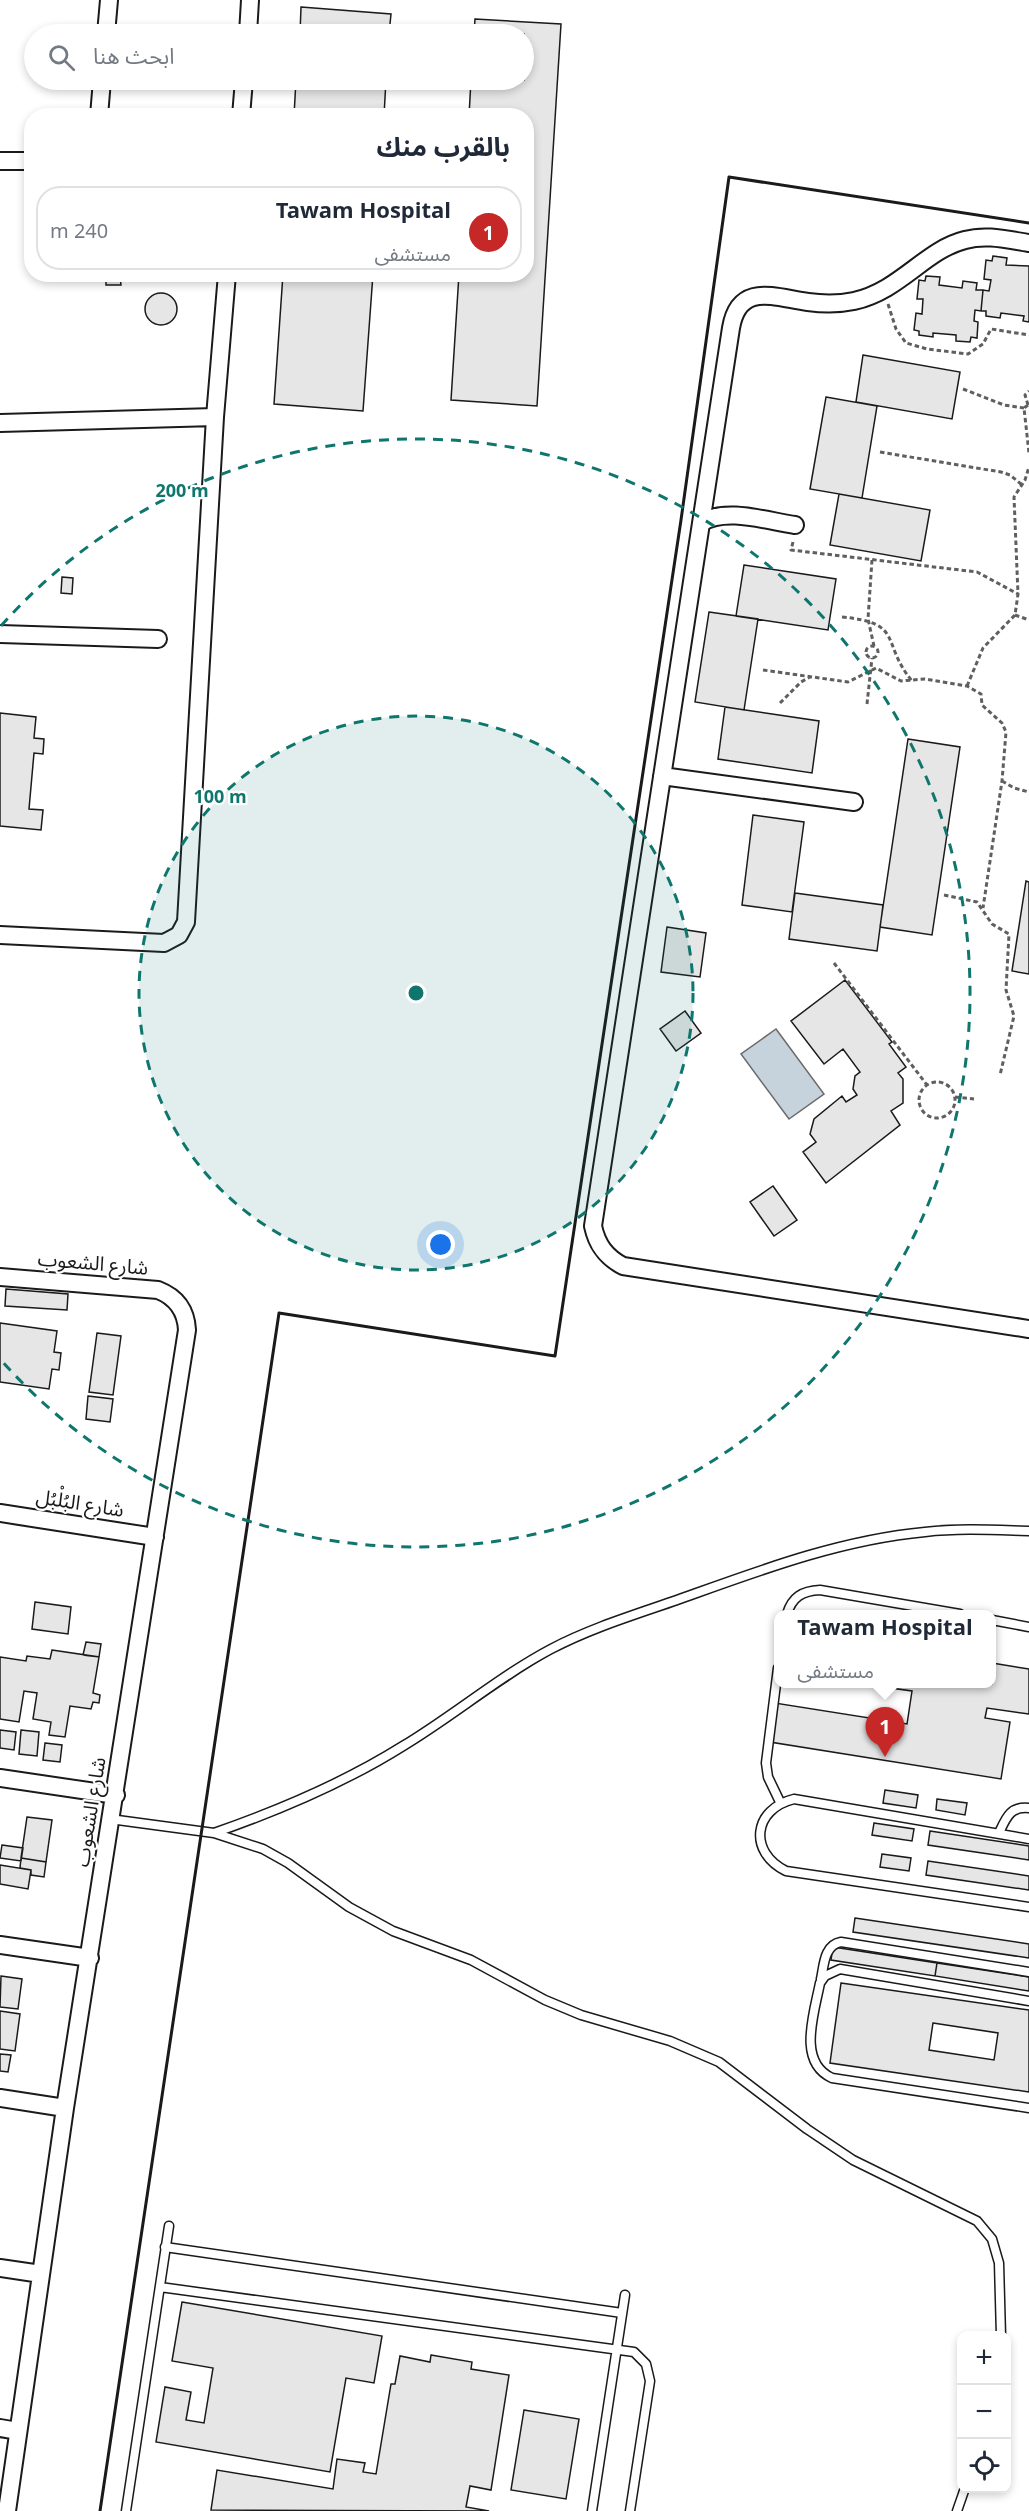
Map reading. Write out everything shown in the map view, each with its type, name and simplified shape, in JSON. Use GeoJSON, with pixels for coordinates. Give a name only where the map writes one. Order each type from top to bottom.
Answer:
{"type":"FeatureCollection","features":[{"type":"Feature","properties":{"kind":"street"},"geometry":{"type":"LineString","coordinates":[[107,24],[109,0]]}},
{"type":"Feature","properties":{"kind":"street"},"geometry":{"type":"LineString","coordinates":[[249,24],[250,0]]}},
{"type":"Feature","properties":{"kind":"street"},"geometry":{"type":"LineString","coordinates":[[100,108],[101,90]]}},
{"type":"Feature","properties":{"kind":"street"},"geometry":{"type":"LineString","coordinates":[[242,108],[243,90]]}},
{"type":"Feature","properties":{"kind":"street"},"geometry":{"type":"LineString","coordinates":[[0,161],[24,161]]}},
{"type":"Feature","properties":{"kind":"street"},"geometry":{"type":"LineString","coordinates":[[1029,243],[992,237],[965,240],[940,251],[884,291],[852,302],[831,303],[763,295],[753,297],[737,309],[731,328],[593,1226],[599,1246],[614,1261],[634,1268],[1029,1329]]}},
{"type":"Feature","properties":{"kind":"street"},"geometry":{"type":"LineString","coordinates":[[0,935],[156,943],[172,940],[183,929],[187,915],[215,417],[226,282]]}},
{"type":"Feature","properties":{"kind":"street"},"geometry":{"type":"LineString","coordinates":[[0,423],[215,417]]}},
{"type":"Feature","properties":{"kind":"street"},"geometry":{"type":"LineString","coordinates":[[701,523],[709,517],[734,517],[795,525]]}},
{"type":"Feature","properties":{"kind":"street"},"geometry":{"type":"LineString","coordinates":[[0,634],[158,639]]}},
{"type":"Feature","properties":{"kind":"street"},"geometry":{"type":"LineString","coordinates":[[662,776],[854,802]]}},
{"type":"Feature","properties":{"kind":"street","name":"شارع الشعوب"},"geometry":{"type":"LineString","coordinates":[[0,1277],[158,1290],[168,1294],[183,1310],[187,1330],[116,1795],[110,1819],[65,2108],[7,2511]]}},
{"type":"Feature","properties":{"kind":"street","name":"شارع البُلْبُل"},"geometry":{"type":"LineString","coordinates":[[0,1513],[155,1537]]}},
{"type":"Feature","properties":{"kind":"street"},"geometry":{"type":"LineString","coordinates":[[0,1778],[116,1795]]}},
{"type":"Feature","properties":{"kind":"street"},"geometry":{"type":"LineString","coordinates":[[0,1945],[90,1958]]}},
{"type":"Feature","properties":{"kind":"street"},"geometry":{"type":"LineString","coordinates":[[0,2098],[65,2108]]}},
{"type":"Feature","properties":{"kind":"street"},"geometry":{"type":"LineString","coordinates":[[0,2268],[41,2274]]}},
{"type":"Feature","properties":{"kind":"street"},"geometry":{"type":"LineString","coordinates":[[0,2428],[18,2430]]}},
{"type":"Feature","properties":{"kind":"lane"},"geometry":{"type":"LineString","coordinates":[[214,1833],[261,1816],[354,1774],[447,1719],[532,1660],[578,1636],[608,1624],[783,1562],[856,1543],[942,1530],[1029,1531]]}},
{"type":"Feature","properties":{"kind":"lane"},"geometry":{"type":"LineString","coordinates":[[788,1610],[797,1596],[808,1590],[820,1590],[937,1610]]}},
{"type":"Feature","properties":{"kind":"lane"},"geometry":{"type":"LineString","coordinates":[[996,1621],[1029,1627]]}},
{"type":"Feature","properties":{"kind":"lane"},"geometry":{"type":"LineString","coordinates":[[775,1688],[766,1763],[768,1777],[780,1802]]}},
{"type":"Feature","properties":{"kind":"lane"},"geometry":{"type":"LineString","coordinates":[[1029,1839],[794,1799],[780,1802],[763,1820],[761,1845],[774,1865],[786,1871],[1029,1907]]}},
{"type":"Feature","properties":{"kind":"lane"},"geometry":{"type":"LineString","coordinates":[[999,1833],[1011,1811],[1017,1808],[1029,1808]]}},
{"type":"Feature","properties":{"kind":"lane"},"geometry":{"type":"LineString","coordinates":[[110,1819],[214,1833],[263,1849],[288,1863],[349,1907],[393,1931],[471,1960],[545,2000],[580,2015],[670,2042],[720,2062],[807,2129],[853,2160],[968,2214],[985,2229],[997,2250],[1002,2306],[1001,2331]]}},
{"type":"Feature","properties":{"kind":"lane"},"geometry":{"type":"LineString","coordinates":[[1029,1972],[841,1942],[830,1946],[828,1951],[820,1983],[810,2049],[811,2058],[823,2074],[842,2080],[1029,2108]]}},
{"type":"Feature","properties":{"kind":"lane"},"geometry":{"type":"LineString","coordinates":[[820,1983],[825,1976],[840,1969],[1029,2001]]}},
{"type":"Feature","properties":{"kind":"lane"},"geometry":{"type":"LineString","coordinates":[[126,2511],[169,2226]]}},
{"type":"Feature","properties":{"kind":"lane"},"geometry":{"type":"LineString","coordinates":[[165,2247],[622,2313]]}},
{"type":"Feature","properties":{"kind":"lane"},"geometry":{"type":"LineString","coordinates":[[160,2287],[634,2352],[641,2357],[650,2373],[630,2511]]}},
{"type":"Feature","properties":{"kind":"lane"},"geometry":{"type":"LineString","coordinates":[[592,2511],[625,2295]]}},
{"type":"Feature","properties":{"kind":"lane"},"geometry":{"type":"LineString","coordinates":[[957,2511],[963,2493]]}},
{"type":"Feature","properties":{"kind":"path"},"geometry":{"type":"LineString","coordinates":[[884,291],[896,329],[906,343],[914,347],[968,354],[983,344],[991,329],[1029,335]]}},
{"type":"Feature","properties":{"kind":"path"},"geometry":{"type":"LineString","coordinates":[[963,389],[998,403],[1024,408],[1029,405],[1025,395],[1029,391]]}},
{"type":"Feature","properties":{"kind":"path"},"geometry":{"type":"LineString","coordinates":[[1024,408],[1029,453]]}},
{"type":"Feature","properties":{"kind":"path"},"geometry":{"type":"LineString","coordinates":[[880,452],[1001,472],[1010,475],[1021,484]]}},
{"type":"Feature","properties":{"kind":"path"},"geometry":{"type":"LineString","coordinates":[[967,686],[983,648],[1015,615],[1018,594],[1014,497],[1021,484],[1027,480],[1029,467]]}},
{"type":"Feature","properties":{"kind":"path"},"geometry":{"type":"LineString","coordinates":[[795,525],[792,550],[977,572],[1018,594]]}},
{"type":"Feature","properties":{"kind":"path"},"geometry":{"type":"LineString","coordinates":[[872,560],[868,619],[874,646],[878,653],[872,658]]}},
{"type":"Feature","properties":{"kind":"path"},"geometry":{"type":"LineString","coordinates":[[1015,615],[1029,620]]}},
{"type":"Feature","properties":{"kind":"path"},"geometry":{"type":"LineString","coordinates":[[842,617],[868,619],[877,623],[890,637],[904,671],[912,681]]}},
{"type":"Feature","properties":{"kind":"path"},"geometry":{"type":"LineString","coordinates":[[872,658],[868,656],[866,650],[874,646]]}},
{"type":"Feature","properties":{"kind":"path"},"geometry":{"type":"LineString","coordinates":[[867,704],[872,658]]}},
{"type":"Feature","properties":{"kind":"path"},"geometry":{"type":"LineString","coordinates":[[763,670],[848,682],[860,678],[872,669],[883,669],[901,681],[925,679],[967,686],[981,694],[982,705],[1002,723],[1006,732],[1002,781],[982,908]]}},
{"type":"Feature","properties":{"kind":"path"},"geometry":{"type":"LineString","coordinates":[[780,703],[795,687],[811,676]]}},
{"type":"Feature","properties":{"kind":"path"},"geometry":{"type":"LineString","coordinates":[[1002,781],[1014,788],[1029,792]]}},
{"type":"Feature","properties":{"kind":"path"},"geometry":{"type":"LineString","coordinates":[[944,895],[969,899],[982,908],[992,924],[1009,934],[1006,990],[1014,1016],[1000,1075]]}},
{"type":"Feature","properties":{"kind":"path"},"geometry":{"type":"LineString","coordinates":[[834,963],[927,1085]]}},
{"type":"Feature","properties":{"kind":"path"},"geometry":{"type":"LineString","coordinates":[[944,1084],[950,1089],[954,1096],[954,1105],[950,1112],[942,1117],[926,1114],[920,1108],[919,1099],[927,1085],[944,1084]]}},
{"type":"Feature","properties":{"kind":"path"},"geometry":{"type":"LineString","coordinates":[[954,1096],[974,1099]]}},
{"type":"Feature","properties":{"kind":"shaded area"},"geometry":{"type":"Polygon","coordinates":[[[776,1029],[824,1094],[789,1119],[741,1054],[776,1029]]]}},
{"type":"Feature","properties":{"kind":"building"},"geometry":{"type":"Polygon","coordinates":[[[301,7],[391,14],[390,24],[300,24],[301,7]]]}},
{"type":"Feature","properties":{"kind":"building"},"geometry":{"type":"Polygon","coordinates":[[[475,19],[561,24],[537,406],[451,400],[458,282],[534,282],[534,108],[469,108],[470,90],[534,90],[534,24],[475,24],[475,19]]]}},
{"type":"Feature","properties":{"kind":"building"},"geometry":{"type":"Polygon","coordinates":[[[295,90],[385,90],[384,108],[294,108],[295,90]]]}},
{"type":"Feature","properties":{"kind":"building"},"geometry":{"type":"Polygon","coordinates":[[[993,256],[1007,258],[1006,265],[1029,266],[1029,322],[1023,321],[1024,316],[1001,313],[1000,318],[986,316],[986,311],[981,311],[983,290],[989,291],[991,280],[984,279],[986,260],[992,261],[993,256]]]}},
{"type":"Feature","properties":{"kind":"building"},"geometry":{"type":"Polygon","coordinates":[[[926,276],[940,277],[939,285],[962,288],[963,281],[977,283],[976,290],[983,290],[981,311],[975,310],[974,321],[978,322],[977,338],[971,337],[970,342],[956,341],[956,335],[933,333],[933,337],[919,335],[919,331],[914,330],[916,313],[922,314],[923,299],[917,299],[919,280],[925,281],[926,276]]]}},
{"type":"Feature","properties":{"kind":"building"},"geometry":{"type":"Polygon","coordinates":[[[106,282],[121,282],[121,285],[106,285],[106,282]]]}},
{"type":"Feature","properties":{"kind":"building"},"geometry":{"type":"Polygon","coordinates":[[[282,282],[372,282],[363,411],[274,404],[282,282]]]}},
{"type":"Feature","properties":{"kind":"building"},"geometry":{"type":"Polygon","coordinates":[[[161,293],[172,298],[177,309],[172,320],[161,325],[150,320],[145,309],[150,298],[161,293]]]}},
{"type":"Feature","properties":{"kind":"building"},"geometry":{"type":"Polygon","coordinates":[[[863,355],[960,372],[952,419],[856,402],[863,355]]]}},
{"type":"Feature","properties":{"kind":"building"},"geometry":{"type":"Polygon","coordinates":[[[826,397],[877,406],[862,498],[810,489],[826,397]]]}},
{"type":"Feature","properties":{"kind":"building"},"geometry":{"type":"Polygon","coordinates":[[[839,494],[930,510],[921,561],[830,545],[839,494]]]}},
{"type":"Feature","properties":{"kind":"building"},"geometry":{"type":"Polygon","coordinates":[[[744,565],[836,579],[828,630],[736,616],[744,565]]]}},
{"type":"Feature","properties":{"kind":"building"},"geometry":{"type":"Polygon","coordinates":[[[62,577],[73,578],[72,594],[61,593],[62,577]]]}},
{"type":"Feature","properties":{"kind":"building"},"geometry":{"type":"Polygon","coordinates":[[[709,612],[758,619],[744,710],[695,702],[709,612]]]}},
{"type":"Feature","properties":{"kind":"building"},"geometry":{"type":"Polygon","coordinates":[[[725,707],[819,721],[812,773],[718,759],[725,707]]]}},
{"type":"Feature","properties":{"kind":"building"},"geometry":{"type":"Polygon","coordinates":[[[0,713],[36,717],[34,738],[44,739],[43,754],[34,753],[29,809],[43,810],[41,830],[0,826],[0,713]]]}},
{"type":"Feature","properties":{"kind":"building"},"geometry":{"type":"Polygon","coordinates":[[[908,739],[960,747],[932,935],[880,927],[908,739]]]}},
{"type":"Feature","properties":{"kind":"building"},"geometry":{"type":"Polygon","coordinates":[[[753,815],[804,822],[792,912],[742,905],[753,815]]]}},
{"type":"Feature","properties":{"kind":"building"},"geometry":{"type":"Polygon","coordinates":[[[1026,881],[1029,882],[1029,974],[1012,971],[1026,881]]]}},
{"type":"Feature","properties":{"kind":"building"},"geometry":{"type":"Polygon","coordinates":[[[795,893],[883,905],[877,951],[789,939],[795,893]]]}},
{"type":"Feature","properties":{"kind":"building"},"geometry":{"type":"Polygon","coordinates":[[[667,927],[706,933],[700,977],[661,972],[667,927]]]}},
{"type":"Feature","properties":{"kind":"building"},"geometry":{"type":"Polygon","coordinates":[[[845,980],[892,1042],[889,1044],[906,1067],[898,1073],[903,1079],[903,1103],[891,1111],[900,1125],[826,1183],[803,1152],[816,1142],[810,1134],[814,1119],[842,1096],[846,1102],[857,1095],[853,1089],[855,1076],[860,1072],[843,1049],[824,1064],[791,1021],[845,980]]]}},
{"type":"Feature","properties":{"kind":"building"},"geometry":{"type":"Polygon","coordinates":[[[685,1011],[701,1033],[676,1051],[660,1029],[685,1011]]]}},
{"type":"Feature","properties":{"kind":"building"},"geometry":{"type":"Polygon","coordinates":[[[773,1186],[797,1220],[774,1236],[750,1202],[773,1186]]]}},
{"type":"Feature","properties":{"kind":"building"},"geometry":{"type":"Polygon","coordinates":[[[6,1289],[68,1294],[67,1310],[5,1306],[6,1289]]]}},
{"type":"Feature","properties":{"kind":"building"},"geometry":{"type":"Polygon","coordinates":[[[0,1323],[57,1331],[54,1352],[61,1353],[59,1370],[52,1369],[49,1389],[0,1382],[0,1323]]]}},
{"type":"Feature","properties":{"kind":"building"},"geometry":{"type":"Polygon","coordinates":[[[97,1333],[121,1336],[113,1395],[89,1392],[97,1333]]]}},
{"type":"Feature","properties":{"kind":"building"},"geometry":{"type":"Polygon","coordinates":[[[88,1396],[113,1399],[110,1422],[86,1419],[88,1396]]]}},
{"type":"Feature","properties":{"kind":"building"},"geometry":{"type":"Polygon","coordinates":[[[35,1602],[71,1607],[68,1634],[32,1629],[35,1602]]]}},
{"type":"Feature","properties":{"kind":"building"},"geometry":{"type":"Polygon","coordinates":[[[86,1642],[101,1644],[99,1657],[83,1655],[86,1642]]]}},
{"type":"Feature","properties":{"kind":"building"},"geometry":{"type":"Polygon","coordinates":[[[52,1650],[99,1657],[93,1693],[100,1695],[99,1703],[93,1702],[91,1709],[70,1706],[65,1737],[49,1735],[51,1722],[33,1719],[37,1693],[24,1691],[19,1722],[0,1719],[0,1657],[26,1661],[27,1656],[50,1659],[52,1650]]]}},
{"type":"Feature","properties":{"kind":"building"},"geometry":{"type":"Polygon","coordinates":[[[996,1664],[1029,1669],[1029,1714],[987,1708],[985,1718],[1010,1722],[1001,1779],[770,1742],[775,1703],[907,1724],[912,1691],[890,1688],[996,1688],[996,1664]]]}},
{"type":"Feature","properties":{"kind":"building"},"geometry":{"type":"Polygon","coordinates":[[[0,1730],[16,1732],[14,1750],[0,1748],[0,1730]]]}},
{"type":"Feature","properties":{"kind":"building"},"geometry":{"type":"Polygon","coordinates":[[[21,1730],[39,1732],[37,1756],[19,1754],[21,1730]]]}},
{"type":"Feature","properties":{"kind":"building"},"geometry":{"type":"Polygon","coordinates":[[[45,1743],[62,1745],[60,1762],[43,1760],[45,1743]]]}},
{"type":"Feature","properties":{"kind":"building"},"geometry":{"type":"Polygon","coordinates":[[[885,1790],[918,1795],[916,1808],[883,1803],[885,1790]]]}},
{"type":"Feature","properties":{"kind":"building"},"geometry":{"type":"Polygon","coordinates":[[[937,1799],[967,1803],[965,1815],[936,1810],[937,1799]]]}},
{"type":"Feature","properties":{"kind":"building"},"geometry":{"type":"Polygon","coordinates":[[[27,1817],[52,1820],[46,1862],[21,1858],[27,1817]]]}},
{"type":"Feature","properties":{"kind":"building"},"geometry":{"type":"Polygon","coordinates":[[[874,1823],[914,1829],[912,1841],[872,1835],[874,1823]]]}},
{"type":"Feature","properties":{"kind":"building"},"geometry":{"type":"Polygon","coordinates":[[[930,1831],[1029,1846],[1029,1860],[928,1845],[930,1831]]]}},
{"type":"Feature","properties":{"kind":"building"},"geometry":{"type":"Polygon","coordinates":[[[2,1845],[23,1848],[21,1861],[0,1858],[2,1845]]]}},
{"type":"Feature","properties":{"kind":"building"},"geometry":{"type":"Polygon","coordinates":[[[882,1854],[911,1858],[909,1871],[880,1867],[882,1854]]]}},
{"type":"Feature","properties":{"kind":"building"},"geometry":{"type":"Polygon","coordinates":[[[21,1858],[46,1862],[44,1877],[31,1875],[31,1870],[20,1868],[21,1858]]]}},
{"type":"Feature","properties":{"kind":"building"},"geometry":{"type":"Polygon","coordinates":[[[928,1861],[1029,1876],[1029,1890],[926,1875],[928,1861]]]}},
{"type":"Feature","properties":{"kind":"building"},"geometry":{"type":"Polygon","coordinates":[[[0,1865],[31,1870],[28,1889],[0,1884],[0,1865]]]}},
{"type":"Feature","properties":{"kind":"building"},"geometry":{"type":"Polygon","coordinates":[[[855,1918],[1029,1944],[1029,1958],[853,1932],[855,1918]]]}},
{"type":"Feature","properties":{"kind":"building"},"geometry":{"type":"Polygon","coordinates":[[[833,1947],[937,1963],[935,1976],[831,1960],[833,1947]]]}},
{"type":"Feature","properties":{"kind":"building"},"geometry":{"type":"Polygon","coordinates":[[[937,1963],[1029,1977],[1029,1991],[935,1976],[937,1963]]]}},
{"type":"Feature","properties":{"kind":"building"},"geometry":{"type":"Polygon","coordinates":[[[1,1976],[22,1979],[18,2009],[0,2007],[1,1976]]]}},
{"type":"Feature","properties":{"kind":"building"},"geometry":{"type":"Polygon","coordinates":[[[841,1983],[1029,2010],[1029,2092],[830,2063],[841,1983]],[[933,2023],[929,2050],[994,2060],[998,2033],[933,2023]]]}},
{"type":"Feature","properties":{"kind":"building"},"geometry":{"type":"Polygon","coordinates":[[[0,2011],[20,2014],[15,2051],[0,2049],[0,2011]]]}},
{"type":"Feature","properties":{"kind":"building"},"geometry":{"type":"Polygon","coordinates":[[[0,2054],[11,2055],[8,2072],[0,2071],[0,2054]]]}},
{"type":"Feature","properties":{"kind":"building"},"geometry":{"type":"Polygon","coordinates":[[[182,2302],[382,2336],[374,2383],[346,2378],[330,2472],[156,2442],[165,2387],[191,2392],[186,2420],[204,2423],[213,2368],[172,2361],[182,2302]]]}},
{"type":"Feature","properties":{"kind":"building"},"geometry":{"type":"Polygon","coordinates":[[[431,2355],[472,2362],[471,2369],[509,2375],[491,2490],[470,2486],[466,2507],[489,2511],[211,2510],[217,2470],[333,2489],[337,2459],[365,2463],[363,2472],[376,2474],[391,2384],[395,2384],[400,2356],[430,2362],[431,2355]]]}},
{"type":"Feature","properties":{"kind":"building"},"geometry":{"type":"Polygon","coordinates":[[[524,2410],[579,2419],[566,2499],[511,2490],[524,2410]]]}},
{"type":"Feature","properties":{"kind":"wall"},"geometry":{"type":"LineString","coordinates":[[100,2511],[279,1313],[555,1356],[681,520],[729,177],[1029,223]]}},
{"type":"Feature","properties":{"kind":"place","name":"Tawam Hospital"},"geometry":{"type":"Point","coordinates":[885,1757]}}]}
